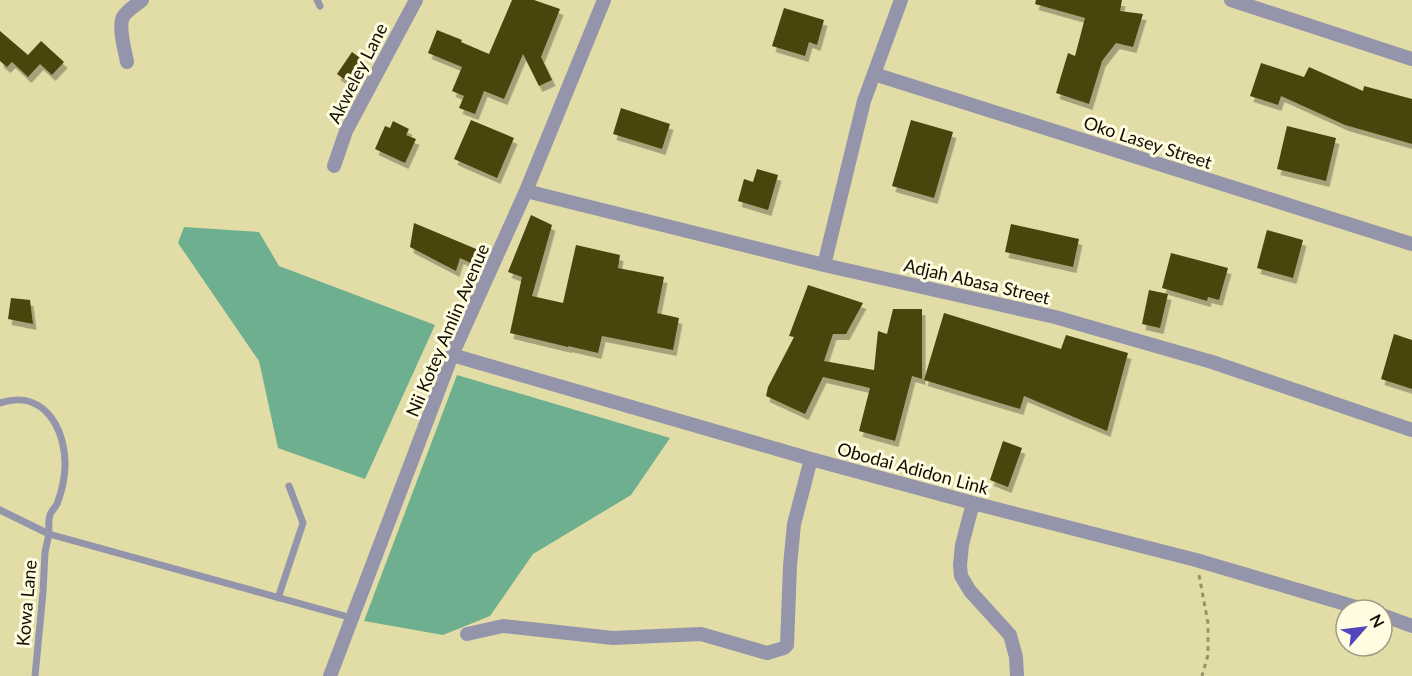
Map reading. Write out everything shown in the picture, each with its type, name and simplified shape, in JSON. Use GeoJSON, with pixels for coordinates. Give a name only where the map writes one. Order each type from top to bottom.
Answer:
{"type":"FeatureCollection","features":[{"type":"Feature","properties":{"kind":"street"},"geometry":{"type":"LineString","coordinates":[[127,62],[121,26],[129,10],[142,0]]}},
{"type":"Feature","properties":{"kind":"street","name":"Akweley Lane"},"geometry":{"type":"LineString","coordinates":[[334,165],[346,131],[416,0]]}},
{"type":"Feature","properties":{"kind":"street","name":"Nii Kotey Amlin Avenue"},"geometry":{"type":"LineString","coordinates":[[330,676],[452,355],[526,191],[604,0]]}},
{"type":"Feature","properties":{"kind":"street"},"geometry":{"type":"LineString","coordinates":[[824,265],[864,101],[901,0]]}},
{"type":"Feature","properties":{"kind":"street"},"geometry":{"type":"LineString","coordinates":[[1231,0],[1412,59]]}},
{"type":"Feature","properties":{"kind":"street","name":"Oko Lasey Street"},"geometry":{"type":"LineString","coordinates":[[874,74],[1412,244]]}},
{"type":"Feature","properties":{"kind":"street","name":"Adjah Abasa Street"},"geometry":{"type":"LineString","coordinates":[[526,191],[824,265],[1055,317],[1212,362],[1412,430]]}},
{"type":"Feature","properties":{"kind":"street","name":"Obodai Adidon Link"},"geometry":{"type":"LineString","coordinates":[[452,355],[811,459],[1196,560],[1334,601]]}},
{"type":"Feature","properties":{"kind":"street"},"geometry":{"type":"LineString","coordinates":[[467,634],[503,626],[612,638],[701,634],[767,653],[783,648],[787,645],[794,524],[811,459]]}},
{"type":"Feature","properties":{"kind":"street"},"geometry":{"type":"LineString","coordinates":[[973,502],[963,545],[961,576],[970,591],[1010,635],[1016,657],[1017,676]]}},
{"type":"Feature","properties":{"kind":"street"},"geometry":{"type":"LineString","coordinates":[[1394,619],[1412,626]]}},
{"type":"Feature","properties":{"kind":"lane","name":"Kowa Lane"},"geometry":{"type":"LineString","coordinates":[[0,404],[18,400],[30,401],[49,413],[62,439],[65,457],[64,477],[57,503],[50,515],[34,676]]}},
{"type":"Feature","properties":{"kind":"lane"},"geometry":{"type":"LineString","coordinates":[[278,598],[303,523],[289,486]]}},
{"type":"Feature","properties":{"kind":"lane"},"geometry":{"type":"LineString","coordinates":[[0,510],[49,534],[352,618]]}},
{"type":"Feature","properties":{"kind":"path"},"geometry":{"type":"LineString","coordinates":[[1196,560],[1208,623],[1208,655],[1202,676]]}},
{"type":"Feature","properties":{"kind":"green space"},"geometry":{"type":"Polygon","coordinates":[[[184,227],[259,232],[279,266],[435,325],[365,479],[278,448],[259,361],[178,243],[184,227]]]}},
{"type":"Feature","properties":{"kind":"green space"},"geometry":{"type":"Polygon","coordinates":[[[457,375],[670,438],[631,495],[533,554],[490,616],[443,635],[364,621],[457,375]]]}},
{"type":"Feature","properties":{"kind":"building"},"geometry":{"type":"Polygon","coordinates":[[[512,0],[534,0],[560,9],[541,57],[552,80],[539,86],[523,54],[504,99],[484,91],[475,114],[459,108],[464,96],[452,91],[462,67],[428,53],[437,30],[489,54],[512,0]]]}},
{"type":"Feature","properties":{"kind":"building"},"geometry":{"type":"Polygon","coordinates":[[[1036,0],[1122,0],[1120,11],[1143,14],[1133,47],[1116,43],[1102,61],[1089,104],[1056,93],[1068,53],[1075,56],[1085,18],[1035,4],[1036,0]]]}},
{"type":"Feature","properties":{"kind":"building"},"geometry":{"type":"Polygon","coordinates":[[[784,8],[824,20],[817,45],[809,42],[805,56],[772,46],[784,8]]]}},
{"type":"Feature","properties":{"kind":"building"},"geometry":{"type":"Polygon","coordinates":[[[0,31],[28,55],[41,41],[64,62],[52,75],[40,64],[28,77],[12,62],[7,67],[0,61],[0,31]]]}},
{"type":"Feature","properties":{"kind":"building"},"geometry":{"type":"Polygon","coordinates":[[[352,52],[367,63],[352,85],[337,74],[352,52]]]}},
{"type":"Feature","properties":{"kind":"building"},"geometry":{"type":"Polygon","coordinates":[[[1261,63],[1304,77],[1309,67],[1363,91],[1364,86],[1412,99],[1412,144],[1345,125],[1281,96],[1278,105],[1250,96],[1261,63]]]}},
{"type":"Feature","properties":{"kind":"building"},"geometry":{"type":"Polygon","coordinates":[[[621,108],[670,124],[662,149],[613,134],[621,108]]]}},
{"type":"Feature","properties":{"kind":"building"},"geometry":{"type":"Polygon","coordinates":[[[471,120],[514,138],[497,178],[454,159],[471,120]]]}},
{"type":"Feature","properties":{"kind":"building"},"geometry":{"type":"Polygon","coordinates":[[[911,120],[953,132],[934,198],[892,186],[911,120]]]}},
{"type":"Feature","properties":{"kind":"building"},"geometry":{"type":"Polygon","coordinates":[[[393,121],[409,129],[406,135],[416,139],[405,163],[375,149],[385,126],[390,128],[393,121]]]}},
{"type":"Feature","properties":{"kind":"building"},"geometry":{"type":"Polygon","coordinates":[[[1287,126],[1336,138],[1326,181],[1277,169],[1287,126]]]}},
{"type":"Feature","properties":{"kind":"building"},"geometry":{"type":"Polygon","coordinates":[[[757,169],[778,175],[768,210],[738,201],[744,179],[753,182],[757,169]]]}},
{"type":"Feature","properties":{"kind":"building"},"geometry":{"type":"Polygon","coordinates":[[[531,215],[552,225],[532,296],[563,303],[576,245],[620,255],[618,268],[664,277],[657,313],[679,318],[673,350],[602,336],[598,353],[510,333],[522,277],[508,272],[531,215]]]}},
{"type":"Feature","properties":{"kind":"building"},"geometry":{"type":"Polygon","coordinates":[[[414,223],[481,251],[475,265],[460,258],[456,271],[410,247],[414,223]]]}},
{"type":"Feature","properties":{"kind":"building"},"geometry":{"type":"Polygon","coordinates":[[[1011,224],[1079,239],[1073,267],[1005,252],[1011,224]]]}},
{"type":"Feature","properties":{"kind":"building"},"geometry":{"type":"Polygon","coordinates":[[[1267,230],[1303,240],[1293,278],[1257,268],[1267,230]]]}},
{"type":"Feature","properties":{"kind":"building"},"geometry":{"type":"Polygon","coordinates":[[[1171,253],[1228,268],[1219,300],[1208,297],[1207,301],[1162,288],[1171,253]]]}},
{"type":"Feature","properties":{"kind":"building"},"geometry":{"type":"Polygon","coordinates":[[[808,285],[863,303],[846,334],[833,334],[824,361],[874,370],[878,331],[887,334],[893,309],[922,309],[922,379],[912,376],[895,441],[859,431],[870,388],[823,377],[805,414],[766,396],[768,387],[794,337],[789,336],[808,285]]]}},
{"type":"Feature","properties":{"kind":"building"},"geometry":{"type":"Polygon","coordinates":[[[1149,290],[1168,294],[1160,328],[1142,324],[1149,290]]]}},
{"type":"Feature","properties":{"kind":"building"},"geometry":{"type":"Polygon","coordinates":[[[11,298],[30,300],[33,324],[8,319],[11,298]]]}},
{"type":"Feature","properties":{"kind":"building"},"geometry":{"type":"Polygon","coordinates":[[[944,313],[1061,349],[1066,335],[1128,353],[1107,431],[1024,396],[1020,409],[924,380],[944,313]]]}},
{"type":"Feature","properties":{"kind":"building"},"geometry":{"type":"Polygon","coordinates":[[[1394,334],[1412,340],[1412,389],[1381,379],[1394,334]]]}},
{"type":"Feature","properties":{"kind":"building"},"geometry":{"type":"Polygon","coordinates":[[[1003,441],[1022,448],[1008,487],[990,480],[1003,441]]]}}]}
